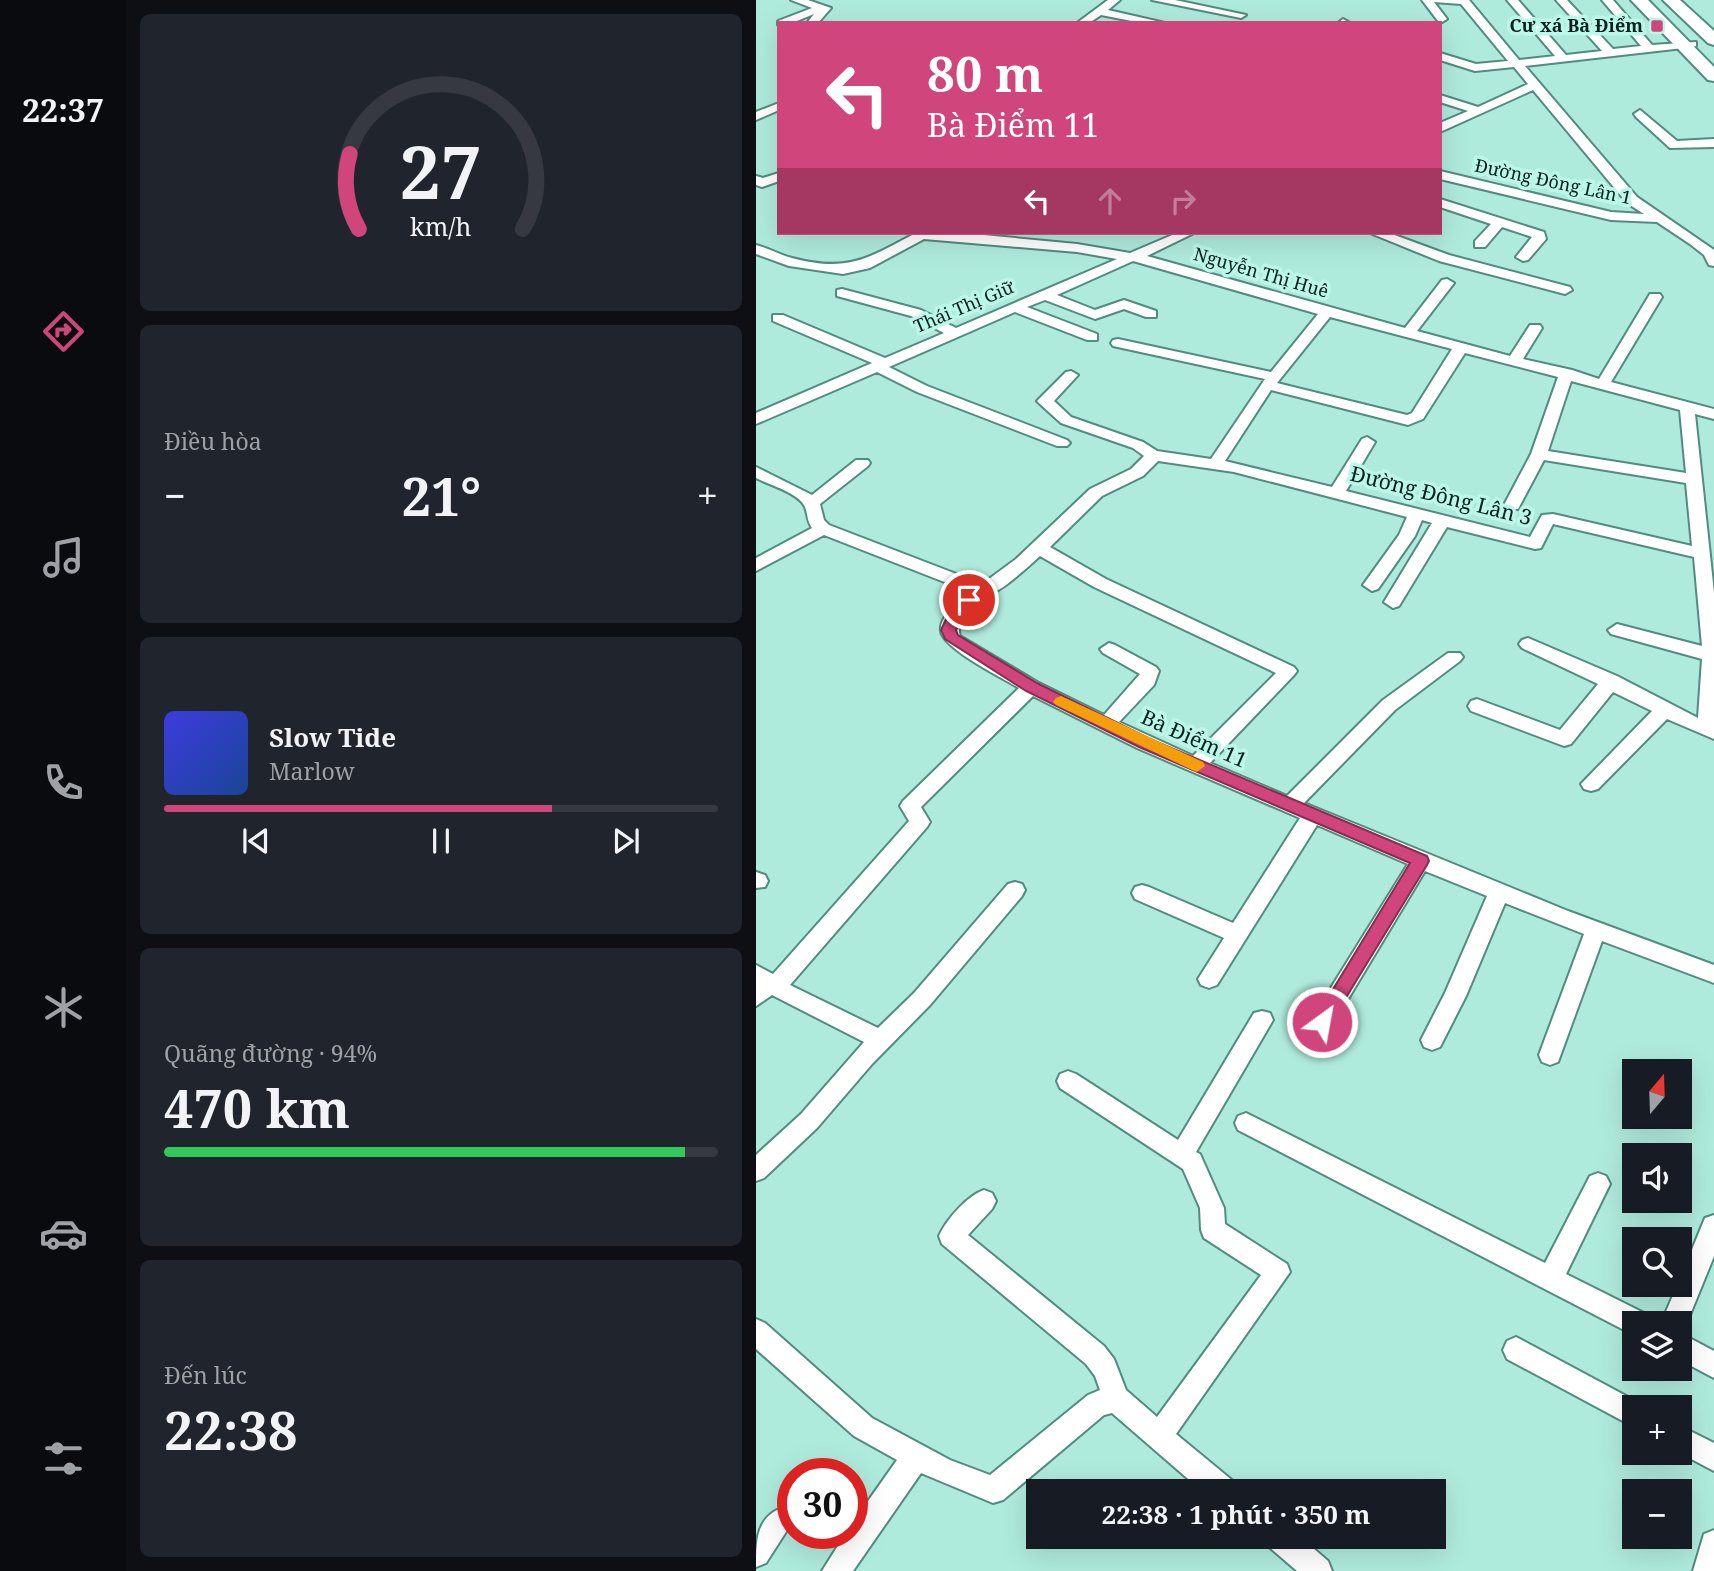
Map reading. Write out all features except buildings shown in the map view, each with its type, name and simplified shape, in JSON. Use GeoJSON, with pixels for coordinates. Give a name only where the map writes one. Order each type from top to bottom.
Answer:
{"type":"FeatureCollection","features":[{"type":"Feature","properties":{"kind":"highway"},"geometry":{"type":"LineString","coordinates":[[1639,0],[1714,66]]}},
{"type":"Feature","properties":{"kind":"highway"},"geometry":{"type":"LineString","coordinates":[[1648,0],[1714,76]]}},
{"type":"Feature","properties":{"kind":"highway"},"geometry":{"type":"LineString","coordinates":[[1671,0],[1714,40]]}},
{"type":"Feature","properties":{"kind":"highway"},"geometry":{"type":"LineString","coordinates":[[1679,0],[1714,32]]}},
{"type":"Feature","properties":{"kind":"street"},"geometry":{"type":"LineString","coordinates":[[796,0],[824,7]]}},
{"type":"Feature","properties":{"kind":"street"},"geometry":{"type":"LineString","coordinates":[[1085,21],[1115,0]]}},
{"type":"Feature","properties":{"kind":"street"},"geometry":{"type":"LineString","coordinates":[[1157,0],[1240,16]]}},
{"type":"Feature","properties":{"kind":"street"},"geometry":{"type":"LineString","coordinates":[[1427,0],[1442,19]]}},
{"type":"Feature","properties":{"kind":"street"},"geometry":{"type":"LineString","coordinates":[[1438,0],[1463,0],[1632,200],[1695,240],[1712,256]]}},
{"type":"Feature","properties":{"kind":"street"},"geometry":{"type":"LineString","coordinates":[[1513,0],[1563,58]]}},
{"type":"Feature","properties":{"kind":"street"},"geometry":{"type":"LineString","coordinates":[[1561,0],[1610,53]]}},
{"type":"Feature","properties":{"kind":"street"},"geometry":{"type":"LineString","coordinates":[[1607,0],[1649,48]]}},
{"type":"Feature","properties":{"kind":"street"},"geometry":{"type":"LineString","coordinates":[[787,21],[824,7]]}},
{"type":"Feature","properties":{"kind":"street"},"geometry":{"type":"LineString","coordinates":[[814,21],[824,12],[824,7]]}},
{"type":"Feature","properties":{"kind":"street"},"geometry":{"type":"LineString","coordinates":[[1099,11],[1136,21]]}},
{"type":"Feature","properties":{"kind":"street"},"geometry":{"type":"LineString","coordinates":[[1442,57],[1475,68],[1688,44]]}},
{"type":"Feature","properties":{"kind":"street"},"geometry":{"type":"LineString","coordinates":[[1442,127],[1535,85]]}},
{"type":"Feature","properties":{"kind":"street"},"geometry":{"type":"LineString","coordinates":[[1442,99],[1479,111]]}},
{"type":"Feature","properties":{"kind":"street"},"geometry":{"type":"LineString","coordinates":[[756,116],[777,107]]}},
{"type":"Feature","properties":{"kind":"street"},"geometry":{"type":"LineString","coordinates":[[1640,114],[1674,145],[1714,143]]}},
{"type":"Feature","properties":{"kind":"street","name":"Đường Đông Lân 1"},"geometry":{"type":"LineString","coordinates":[[1442,175],[1611,215],[1660,218]]}},
{"type":"Feature","properties":{"kind":"street"},"geometry":{"type":"LineString","coordinates":[[756,180],[762,183],[777,178]]}},
{"type":"Feature","properties":{"kind":"street"},"geometry":{"type":"LineString","coordinates":[[1442,206],[1539,235],[1539,239],[1523,257]]}},
{"type":"Feature","properties":{"kind":"street"},"geometry":{"type":"LineString","coordinates":[[1480,244],[1500,222]]}},
{"type":"Feature","properties":{"kind":"street","name":"Nguyễn Thị Huê"},"geometry":{"type":"LineString","coordinates":[[756,249],[789,262],[843,270],[866,265],[916,235]]}},
{"type":"Feature","properties":{"kind":"street","name":"Nguyễn Thị Huê"},"geometry":{"type":"LineString","coordinates":[[983,235],[1149,260],[1326,312],[1567,373],[1714,414]]}},
{"type":"Feature","properties":{"kind":"street","name":"Thái Thị Giữ"},"geometry":{"type":"LineString","coordinates":[[757,417],[1183,235]]}},
{"type":"Feature","properties":{"kind":"street"},"geometry":{"type":"LineString","coordinates":[[1382,235],[1444,258],[1565,290]]}},
{"type":"Feature","properties":{"kind":"street"},"geometry":{"type":"LineString","coordinates":[[1409,333],[1447,284]]}},
{"type":"Feature","properties":{"kind":"street"},"geometry":{"type":"LineString","coordinates":[[842,293],[916,313],[955,332]]}},
{"type":"Feature","properties":{"kind":"street"},"geometry":{"type":"LineString","coordinates":[[1043,294],[1095,315],[1124,304],[1152,314]]}},
{"type":"Feature","properties":{"kind":"street"},"geometry":{"type":"LineString","coordinates":[[1603,384],[1656,297]]}},
{"type":"Feature","properties":{"kind":"street"},"geometry":{"type":"LineString","coordinates":[[1014,307],[1091,337]]}},
{"type":"Feature","properties":{"kind":"street"},"geometry":{"type":"LineString","coordinates":[[1215,464],[1270,381],[1326,312]]}},
{"type":"Feature","properties":{"kind":"street"},"geometry":{"type":"LineString","coordinates":[[778,318],[881,364],[906,384],[958,405],[1030,428],[1062,443]]}},
{"type":"Feature","properties":{"kind":"street"},"geometry":{"type":"LineString","coordinates":[[1515,360],[1535,328]]}},
{"type":"Feature","properties":{"kind":"street"},"geometry":{"type":"LineString","coordinates":[[1118,343],[1270,381],[1408,420],[1418,416],[1461,347]]}},
{"type":"Feature","properties":{"kind":"street"},"geometry":{"type":"LineString","coordinates":[[1512,505],[1539,454],[1567,373]]}},
{"type":"Feature","properties":{"kind":"street","name":"Đường Đông Lân 3"},"geometry":{"type":"LineString","coordinates":[[1071,374],[1045,401],[1066,420],[1138,446],[1153,455],[1215,464],[1535,544],[1548,519],[1553,519],[1706,566]]}},
{"type":"Feature","properties":{"kind":"street"},"geometry":{"type":"LineString","coordinates":[[1528,644],[1711,730],[1706,510],[1695,479],[1688,408]]}},
{"type":"Feature","properties":{"kind":"street"},"geometry":{"type":"LineString","coordinates":[[1337,493],[1367,442]]}},
{"type":"Feature","properties":{"kind":"street"},"geometry":{"type":"LineString","coordinates":[[1539,454],[1695,479]]}},
{"type":"Feature","properties":{"kind":"street"},"geometry":{"type":"LineString","coordinates":[[756,472],[802,494],[813,503],[816,522],[823,529],[953,579],[966,590],[969,600],[984,593],[1102,487],[1130,477],[1149,464],[1153,455]]}},
{"type":"Feature","properties":{"kind":"street"},"geometry":{"type":"LineString","coordinates":[[813,503],[862,463]]}},
{"type":"Feature","properties":{"kind":"street"},"geometry":{"type":"LineString","coordinates":[[1372,584],[1407,536],[1417,513]]}},
{"type":"Feature","properties":{"kind":"street"},"geometry":{"type":"LineString","coordinates":[[1393,602],[1443,519]]}},
{"type":"Feature","properties":{"kind":"street"},"geometry":{"type":"LineString","coordinates":[[756,565],[823,529]]}},
{"type":"Feature","properties":{"kind":"street"},"geometry":{"type":"LineString","coordinates":[[1038,547],[1112,589],[1288,671],[1196,765]]}},
{"type":"Feature","properties":{"kind":"street","name":"Bà Điểm 11"},"geometry":{"type":"LineString","coordinates":[[969,600],[951,622],[948,630],[952,639],[1031,687],[1106,724],[1312,816],[1499,892],[1714,974]]}},
{"type":"Feature","properties":{"kind":"street"},"geometry":{"type":"LineString","coordinates":[[1617,630],[1711,655]]}},
{"type":"Feature","properties":{"kind":"street"},"geometry":{"type":"LineString","coordinates":[[1106,724],[1148,680],[1150,674],[1150,671],[1109,649]]}},
{"type":"Feature","properties":{"kind":"street"},"geometry":{"type":"LineString","coordinates":[[1289,806],[1389,705],[1454,657]]}},
{"type":"Feature","properties":{"kind":"street"},"geometry":{"type":"LineString","coordinates":[[1477,706],[1564,739],[1611,681]]}},
{"type":"Feature","properties":{"kind":"street"},"geometry":{"type":"LineString","coordinates":[[881,1041],[764,985],[830,925],[920,822],[910,806],[1031,687]]}},
{"type":"Feature","properties":{"kind":"street"},"geometry":{"type":"LineString","coordinates":[[1591,784],[1664,710]]}},
{"type":"Feature","properties":{"kind":"street"},"geometry":{"type":"LineString","coordinates":[[1209,979],[1312,816]]}},
{"type":"Feature","properties":{"kind":"street"},"geometry":{"type":"LineString","coordinates":[[1322,1022],[1421,861]]}},
{"type":"Feature","properties":{"kind":"street"},"geometry":{"type":"LineString","coordinates":[[756,1170],[809,1121],[922,999],[1015,890]]}},
{"type":"Feature","properties":{"kind":"street"},"geometry":{"type":"LineString","coordinates":[[1432,1040],[1455,996],[1499,892]]}},
{"type":"Feature","properties":{"kind":"street"},"geometry":{"type":"LineString","coordinates":[[1142,893],[1237,934]]}},
{"type":"Feature","properties":{"kind":"street"},"geometry":{"type":"LineString","coordinates":[[1550,1055],[1596,930]]}},
{"type":"Feature","properties":{"kind":"street"},"geometry":{"type":"LineString","coordinates":[[1182,1155],[1262,1020]]}},
{"type":"Feature","properties":{"kind":"street"},"geometry":{"type":"LineString","coordinates":[[1068,1082],[1192,1162],[1212,1208],[1213,1230],[1278,1272],[1158,1437]]}},
{"type":"Feature","properties":{"kind":"street"},"geometry":{"type":"LineString","coordinates":[[1246,1122],[1622,1315]]}},
{"type":"Feature","properties":{"kind":"street"},"geometry":{"type":"LineString","coordinates":[[1550,1279],[1598,1184]]}},
{"type":"Feature","properties":{"kind":"street"},"geometry":{"type":"LineString","coordinates":[[984,1201],[951,1236],[1095,1355],[1105,1368],[1116,1399],[1209,1479]]}},
{"type":"Feature","properties":{"kind":"street"},"geometry":{"type":"LineString","coordinates":[[1679,1311],[1714,1226]]}},
{"type":"Feature","properties":{"kind":"street"},"geometry":{"type":"LineString","coordinates":[[756,1332],[863,1427],[943,1471],[993,1490],[1097,1404],[1116,1399]]}},
{"type":"Feature","properties":{"kind":"street"},"geometry":{"type":"LineString","coordinates":[[1516,1350],[1622,1408]]}},
{"type":"Feature","properties":{"kind":"street"},"geometry":{"type":"LineString","coordinates":[[1692,1353],[1714,1365]]}},
{"type":"Feature","properties":{"kind":"street"},"geometry":{"type":"LineString","coordinates":[[1692,1446],[1714,1458]]}},
{"type":"Feature","properties":{"kind":"street"},"geometry":{"type":"LineString","coordinates":[[836,1571],[915,1457]]}},
{"type":"Feature","properties":{"kind":"street"},"geometry":{"type":"LineString","coordinates":[[756,1553],[777,1524]]}},
{"type":"Feature","properties":{"kind":"street"},"geometry":{"type":"LineString","coordinates":[[1707,1571],[1714,1544]]}},
{"type":"Feature","properties":{"kind":"street"},"geometry":{"type":"LineString","coordinates":[[1293,1549],[1318,1571]]}},
{"type":"Feature","properties":{"kind":"slow traffic"},"geometry":{"type":"LineString","coordinates":[[1061,702],[1197,766]]}},
{"type":"Feature","properties":{"kind":"place","name":"Cư xá Bà Điểm"},"geometry":{"type":"Point","coordinates":[1657,26]}},
{"type":"Feature","properties":{"kind":"route"},"geometry":{"type":"LineString","coordinates":[[969,600],[951,622],[948,630],[952,639],[1031,687],[1144,743],[1421,861],[1322,1022]]}}]}
